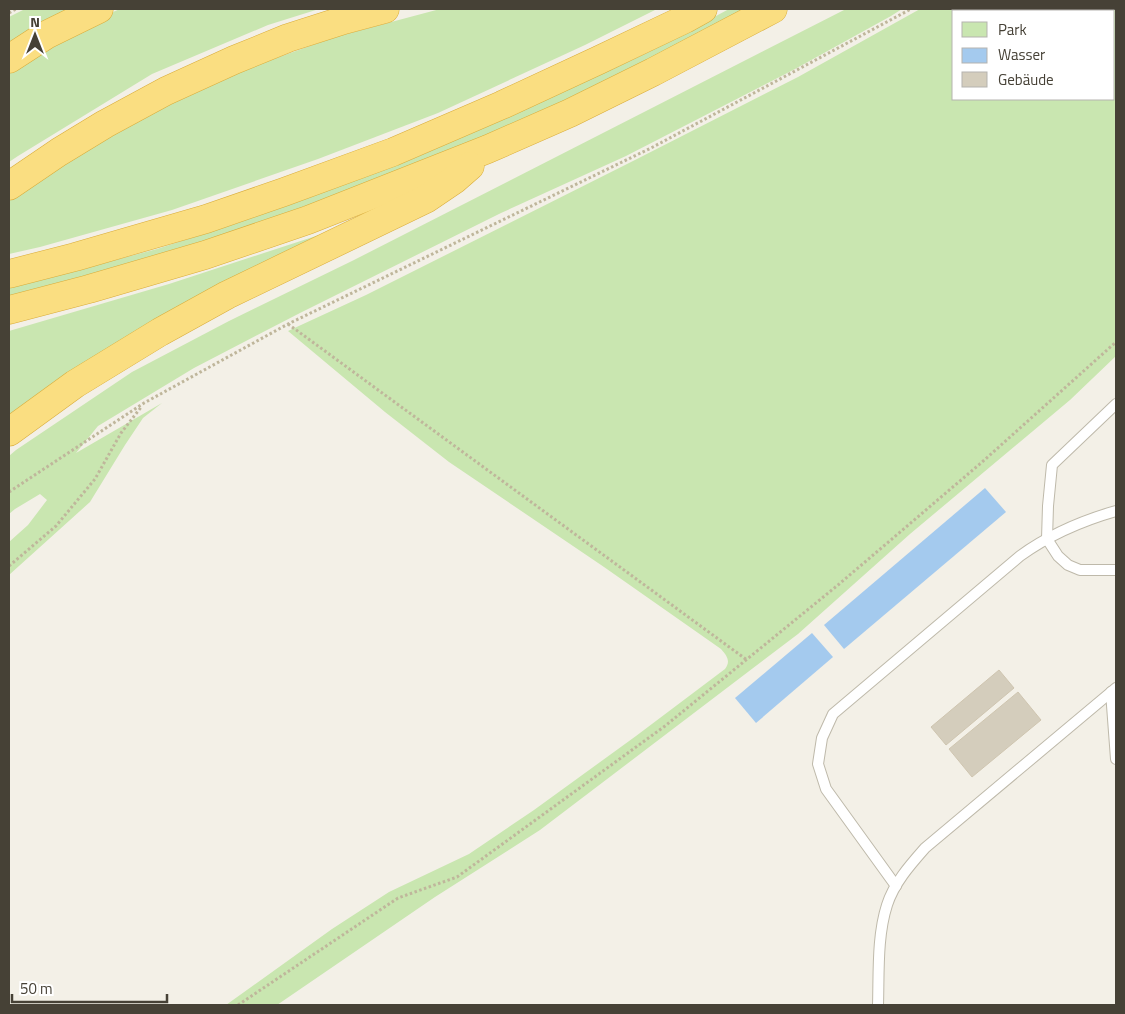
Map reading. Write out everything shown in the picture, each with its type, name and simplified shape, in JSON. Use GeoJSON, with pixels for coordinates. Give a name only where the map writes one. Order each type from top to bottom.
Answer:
{"type":"FeatureCollection","features":[{"type":"Feature","properties":{"kind":"highway"},"geometry":{"type":"LineString","coordinates":[[9,59],[46,35],[99,9]]}},
{"type":"Feature","properties":{"kind":"highway"},"geometry":{"type":"LineString","coordinates":[[9,186],[105,124],[166,91],[288,38],[385,9]]}},
{"type":"Feature","properties":{"kind":"highway"},"geometry":{"type":"LineString","coordinates":[[9,274],[206,219],[393,152],[502,105],[703,9]]}},
{"type":"Feature","properties":{"kind":"highway"},"geometry":{"type":"LineString","coordinates":[[9,310],[89,289],[308,220],[488,149],[570,113],[773,9]]}},
{"type":"Feature","properties":{"kind":"highway"},"geometry":{"type":"LineString","coordinates":[[9,432],[74,384],[160,332],[226,295],[426,198],[454,180],[488,149]]}},
{"type":"Feature","properties":{"kind":"lane"},"geometry":{"type":"LineString","coordinates":[[1116,404],[1052,465],[1047,539],[1058,556],[1068,565],[1080,570],[1116,570]]}},
{"type":"Feature","properties":{"kind":"lane"},"geometry":{"type":"LineString","coordinates":[[896,886],[826,789],[818,764],[822,738],[834,714],[1020,556],[1061,531],[1093,517],[1116,510]]}},
{"type":"Feature","properties":{"kind":"lane"},"geometry":{"type":"LineString","coordinates":[[878,1005],[881,929],[888,904],[896,886],[908,867],[925,848],[1114,690]]}},
{"type":"Feature","properties":{"kind":"lane"},"geometry":{"type":"LineString","coordinates":[[1114,690],[1116,759]]}},
{"type":"Feature","properties":{"kind":"path"},"geometry":{"type":"LineString","coordinates":[[9,13],[16,9]]}},
{"type":"Feature","properties":{"kind":"path"},"geometry":{"type":"LineString","coordinates":[[9,492],[144,403],[288,324],[651,148],[912,9]]}},
{"type":"Feature","properties":{"kind":"path"},"geometry":{"type":"LineString","coordinates":[[288,324],[747,660]]}},
{"type":"Feature","properties":{"kind":"path"},"geometry":{"type":"LineString","coordinates":[[238,1005],[398,898],[457,877],[665,726],[845,579],[981,463],[1116,342]]}},
{"type":"Feature","properties":{"kind":"path"},"geometry":{"type":"LineString","coordinates":[[9,566],[56,526],[73,506],[95,479],[122,433],[144,403]]}},
{"type":"Feature","properties":{"kind":"green space"},"geometry":{"type":"Polygon","coordinates":[[[25,9],[79,9],[9,50],[9,17],[25,9]]]}},
{"type":"Feature","properties":{"kind":"green space"},"geometry":{"type":"Polygon","coordinates":[[[120,9],[319,9],[268,25],[152,74],[9,162],[9,69],[66,32],[120,9]]]}},
{"type":"Feature","properties":{"kind":"green space"},"geometry":{"type":"Polygon","coordinates":[[[440,9],[657,9],[585,45],[438,113],[318,159],[172,210],[9,254],[9,201],[71,159],[143,117],[237,72],[335,37],[440,9]]]}},
{"type":"Feature","properties":{"kind":"green space"},"geometry":{"type":"Polygon","coordinates":[[[729,9],[745,9],[529,118],[358,188],[168,253],[9,296],[9,288],[157,249],[237,223],[412,159],[649,52],[729,9]]]}},
{"type":"Feature","properties":{"kind":"green space"},"geometry":{"type":"Polygon","coordinates":[[[846,9],[902,9],[795,69],[626,156],[501,213],[300,313],[194,368],[98,426],[76,453],[162,403],[143,418],[90,502],[9,575],[9,542],[28,525],[47,500],[40,494],[9,514],[9,456],[16,450],[132,372],[229,321],[354,260],[846,9]]]}},
{"type":"Feature","properties":{"kind":"green space"},"geometry":{"type":"Polygon","coordinates":[[[920,9],[1116,9],[1116,356],[1070,400],[910,534],[798,634],[540,830],[435,897],[277,1005],[226,1005],[332,929],[389,892],[469,854],[534,810],[725,669],[728,663],[721,649],[449,462],[385,412],[288,331],[366,295],[798,77],[920,9]]]}},
{"type":"Feature","properties":{"kind":"green space"},"geometry":{"type":"Polygon","coordinates":[[[322,235],[9,416],[9,331],[169,284],[322,235]]]}},
{"type":"Feature","properties":{"kind":"water"},"geometry":{"type":"Polygon","coordinates":[[[985,488],[1006,512],[844,649],[824,625],[985,488]]]}},
{"type":"Feature","properties":{"kind":"water"},"geometry":{"type":"Polygon","coordinates":[[[812,633],[833,657],[756,723],[735,698],[812,633]]]}},
{"type":"Feature","properties":{"kind":"building"},"geometry":{"type":"Polygon","coordinates":[[[999,670],[1014,688],[946,745],[931,727],[999,670]]]}},
{"type":"Feature","properties":{"kind":"building"},"geometry":{"type":"Polygon","coordinates":[[[1018,692],[1041,720],[972,777],[949,749],[1018,692]]]}}]}
